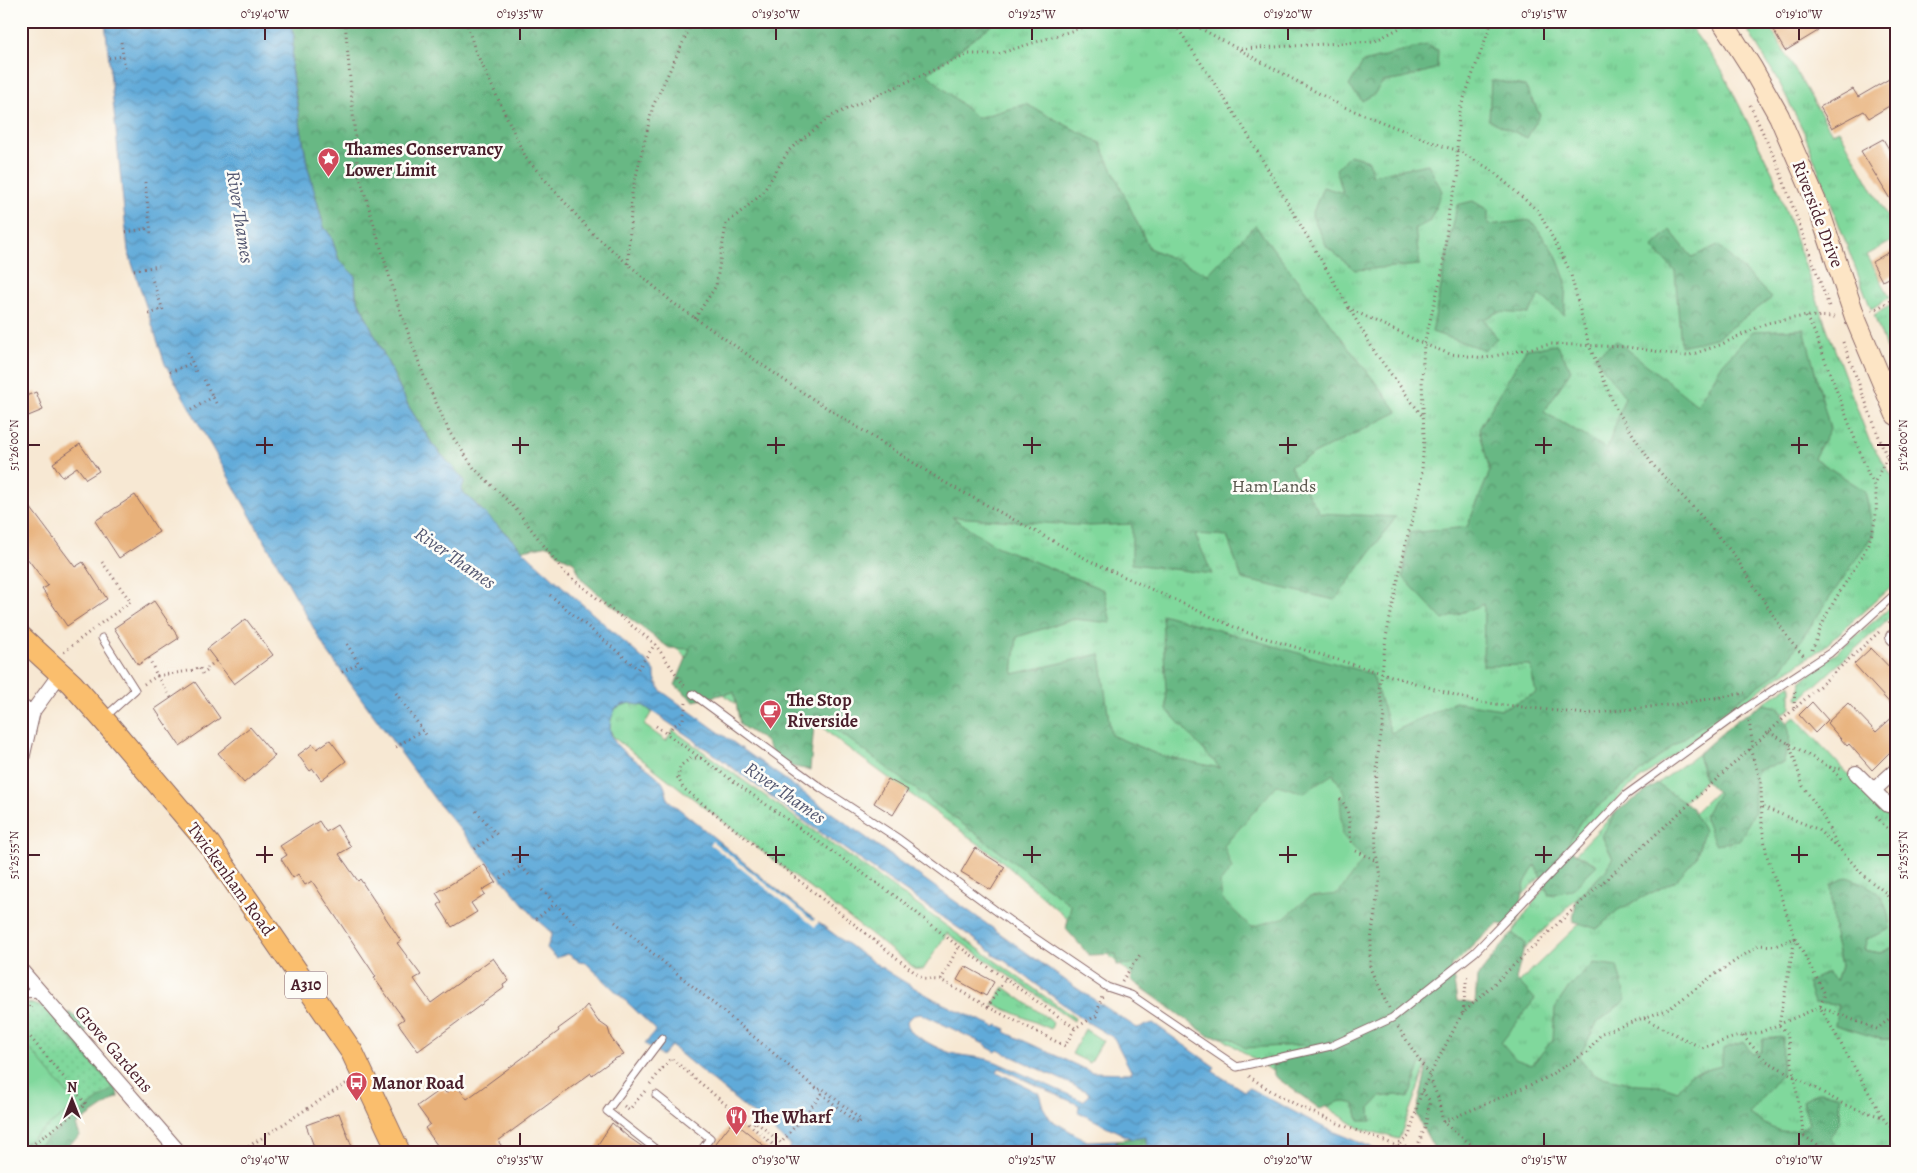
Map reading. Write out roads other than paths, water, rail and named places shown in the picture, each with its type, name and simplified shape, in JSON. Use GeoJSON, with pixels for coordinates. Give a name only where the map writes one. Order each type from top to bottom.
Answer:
{"type":"FeatureCollection","features":[{"type":"Feature","properties":{"kind":"main road","name":"Twickenham Road"},"geometry":{"type":"LineString","coordinates":[[21,637],[103,719],[208,844],[352,1052],[399,1152]]}},
{"type":"Feature","properties":{"kind":"street","name":"Riverside Drive"},"geometry":{"type":"LineString","coordinates":[[1722,21],[1752,68],[1779,116],[1817,204],[1855,316],[1896,415]]}},
{"type":"Feature","properties":{"kind":"street"},"geometry":{"type":"LineString","coordinates":[[21,762],[27,709],[56,670]]}},
{"type":"Feature","properties":{"kind":"street"},"geometry":{"type":"LineString","coordinates":[[1875,789],[1896,770]]}},
{"type":"Feature","properties":{"kind":"street"},"geometry":{"type":"LineString","coordinates":[[1856,773],[1875,789],[1888,805]]}},
{"type":"Feature","properties":{"kind":"street","name":"Grove Gardens"},"geometry":{"type":"LineString","coordinates":[[21,970],[179,1152]]}},
{"type":"Feature","properties":{"kind":"lane"},"geometry":{"type":"LineString","coordinates":[[693,694],[821,788],[899,839],[1010,921],[1107,987],[1131,995],[1237,1067],[1331,1046],[1392,1018],[1475,952],[1626,795],[1809,664],[1830,653],[1896,593]]}},
{"type":"Feature","properties":{"kind":"lane"},"geometry":{"type":"LineString","coordinates":[[102,638],[136,690],[103,719]]}},
{"type":"Feature","properties":{"kind":"lane"},"geometry":{"type":"LineString","coordinates":[[21,994],[40,993]]}},
{"type":"Feature","properties":{"kind":"lane"},"geometry":{"type":"LineString","coordinates":[[660,1152],[607,1110],[662,1038]]}},
{"type":"Feature","properties":{"kind":"lane"},"geometry":{"type":"LineString","coordinates":[[656,1095],[710,1138],[700,1152]]}},
{"type":"Feature","properties":{"kind":"water","name":"River Thames"},"geometry":{"type":"Polygon","coordinates":[[[105,21],[289,21],[294,36],[291,68],[307,164],[324,227],[331,236],[339,260],[355,276],[356,296],[409,407],[433,445],[465,481],[461,490],[533,560],[651,666],[655,671],[655,678],[660,690],[1072,985],[1137,1028],[1153,1023],[1215,1067],[1212,1071],[1244,1091],[1249,1088],[1323,1127],[1383,1152],[1147,1152],[1146,1137],[1132,1139],[1078,1112],[1079,1105],[999,1068],[997,1072],[1039,1093],[1043,1107],[1051,1120],[1087,1141],[1116,1140],[1116,1152],[789,1152],[791,1146],[671,1046],[662,1056],[645,1044],[656,1030],[585,962],[579,961],[568,954],[556,958],[547,948],[552,933],[536,919],[436,801],[326,650],[165,364],[128,251],[105,21]],[[629,703],[616,708],[611,722],[611,733],[615,743],[654,773],[662,782],[668,800],[826,928],[892,974],[935,1000],[996,1027],[997,1025],[1006,1029],[1005,1032],[1091,1072],[1132,1073],[1114,1038],[1087,1022],[1005,961],[993,955],[993,952],[807,823],[710,751],[697,744],[697,742],[644,706],[629,703]],[[922,1014],[914,1015],[907,1021],[909,1031],[934,1046],[951,1053],[996,1062],[1083,1101],[1089,1096],[1088,1092],[998,1050],[996,1052],[988,1046],[922,1014]]]}},
{"type":"Feature","properties":{"kind":"place","name":"Thames Conservancy Lower Limit"},"geometry":{"type":"Point","coordinates":[329,178]}},
{"type":"Feature","properties":{"kind":"place","name":"The Stop Riverside"},"geometry":{"type":"Point","coordinates":[771,729]}},
{"type":"Feature","properties":{"kind":"place","name":"Manor Road"},"geometry":{"type":"Point","coordinates":[356,1102]}},
{"type":"Feature","properties":{"kind":"place","name":"The Wharf"},"geometry":{"type":"Point","coordinates":[736,1136]}},
{"type":"Feature","properties":{"kind":"park label","name":"Ham Lands"},"geometry":{"type":"Point","coordinates":[1274,486]}}]}
